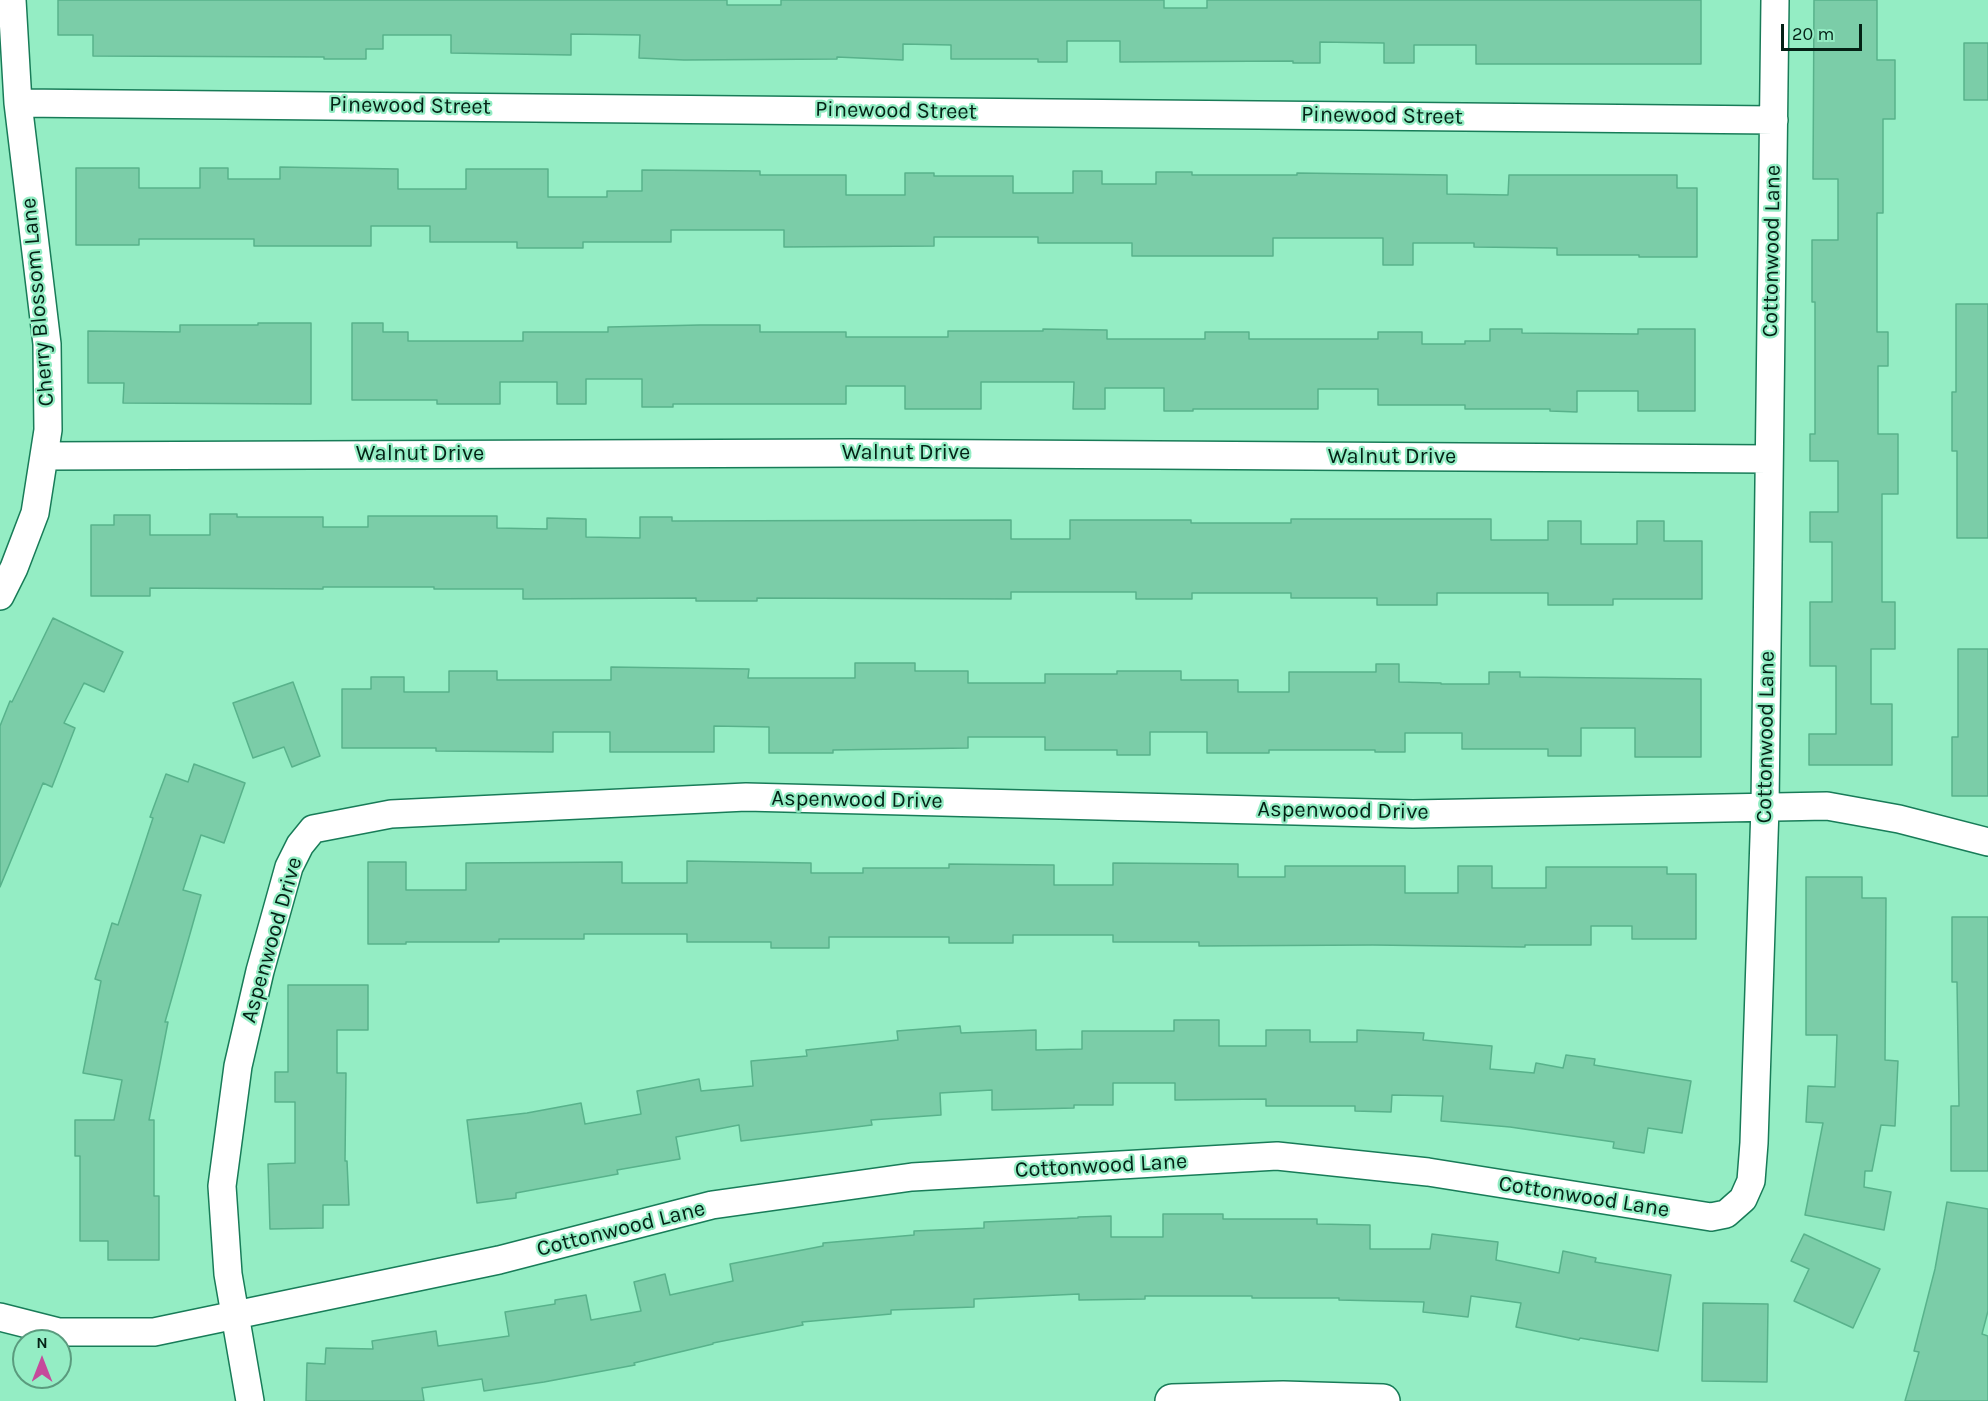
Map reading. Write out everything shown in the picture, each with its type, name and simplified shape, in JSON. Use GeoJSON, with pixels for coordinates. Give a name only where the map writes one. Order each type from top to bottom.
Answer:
{"type":"FeatureCollection","features":[{"type":"Feature","properties":{"kind":"main road"},"geometry":{"type":"LineString","coordinates":[[1172,1401],[1283,1398],[1383,1401]]}},
{"type":"Feature","properties":{"kind":"street","name":"Cherry Blossom Lane"},"geometry":{"type":"LineString","coordinates":[[0,596],[14,568],[35,513],[48,430],[46,344],[18,102],[12,0]]}},
{"type":"Feature","properties":{"kind":"street","name":"Cottonwood Lane"},"geometry":{"type":"LineString","coordinates":[[235,1315],[499,1260],[712,1206],[912,1177],[1277,1156],[1428,1172],[1711,1217],[1726,1215],[1743,1199],[1751,1181],[1754,1152],[1765,807],[1775,0]]}},
{"type":"Feature","properties":{"kind":"street","name":"Pinewood Street"},"geometry":{"type":"LineString","coordinates":[[18,102],[1774,120]]}},
{"type":"Feature","properties":{"kind":"street","name":"Walnut Drive"},"geometry":{"type":"LineString","coordinates":[[44,456],[851,453],[1768,459]]}},
{"type":"Feature","properties":{"kind":"street","name":"Aspenwood Drive"},"geometry":{"type":"LineString","coordinates":[[250,1401],[228,1274],[222,1186],[238,1066],[260,971],[289,867],[300,845],[313,829],[391,814],[746,797],[1413,814],[1827,806],[1899,819],[1988,842]]}},
{"type":"Feature","properties":{"kind":"street"},"geometry":{"type":"LineString","coordinates":[[0,1317],[59,1332],[154,1332],[235,1315]]}},
{"type":"Feature","properties":{"kind":"building"},"geometry":{"type":"Polygon","coordinates":[[[58,0],[727,0],[727,5],[781,5],[781,0],[1164,0],[1164,8],[1207,8],[1207,0],[1701,0],[1701,64],[1476,64],[1476,45],[1414,45],[1414,63],[1384,63],[1384,43],[1320,42],[1320,63],[1293,63],[1293,61],[1120,62],[1120,41],[1067,41],[1067,62],[1038,62],[1038,59],[951,59],[951,45],[903,44],[903,60],[837,57],[837,59],[684,60],[639,58],[640,35],[571,34],[571,55],[451,53],[451,35],[383,35],[383,49],[366,49],[366,59],[93,56],[93,35],[58,35],[58,0]]]}},
{"type":"Feature","properties":{"kind":"building"},"geometry":{"type":"Polygon","coordinates":[[[1814,0],[1877,0],[1877,60],[1895,60],[1895,119],[1883,119],[1883,213],[1877,213],[1877,332],[1888,332],[1888,366],[1878,366],[1878,434],[1898,434],[1898,494],[1882,494],[1882,602],[1895,602],[1895,649],[1871,649],[1871,704],[1892,704],[1892,765],[1809,765],[1809,734],[1836,734],[1836,666],[1810,666],[1810,602],[1832,602],[1832,542],[1810,542],[1810,512],[1838,512],[1838,461],[1810,461],[1810,434],[1815,434],[1815,302],[1812,302],[1812,240],[1838,240],[1838,179],[1813,179],[1814,0]]]}},
{"type":"Feature","properties":{"kind":"building"},"geometry":{"type":"Polygon","coordinates":[[[1964,43],[1988,43],[1988,100],[1964,100],[1964,43]]]}},
{"type":"Feature","properties":{"kind":"building"},"geometry":{"type":"Polygon","coordinates":[[[280,167],[398,169],[398,189],[466,189],[466,169],[548,169],[548,197],[607,197],[607,191],[642,191],[642,170],[760,171],[760,175],[846,175],[846,195],[905,195],[905,173],[934,173],[934,176],[1013,176],[1013,193],[1073,193],[1073,171],[1102,171],[1102,184],[1156,184],[1156,172],[1192,172],[1192,175],[1297,175],[1297,173],[1447,175],[1447,194],[1508,195],[1509,175],[1677,175],[1677,188],[1697,188],[1697,257],[1557,255],[1557,248],[1474,247],[1474,243],[1413,243],[1413,265],[1383,265],[1383,238],[1273,238],[1273,256],[1132,256],[1132,243],[1038,243],[1038,237],[934,237],[934,246],[784,247],[784,230],[671,230],[671,242],[583,242],[583,248],[517,248],[517,242],[430,242],[430,226],[371,226],[371,246],[254,246],[254,239],[139,239],[139,245],[76,245],[76,168],[139,168],[139,188],[200,188],[200,168],[228,168],[228,179],[280,179],[280,167]]]}},
{"type":"Feature","properties":{"kind":"building"},"geometry":{"type":"Polygon","coordinates":[[[1956,304],[1988,304],[1988,538],[1957,538],[1957,451],[1952,451],[1952,392],[1956,392],[1956,304]]]}},
{"type":"Feature","properties":{"kind":"building"},"geometry":{"type":"Polygon","coordinates":[[[258,323],[311,323],[311,404],[123,403],[124,383],[88,383],[88,331],[180,332],[180,325],[258,325],[258,323]]]}},
{"type":"Feature","properties":{"kind":"building"},"geometry":{"type":"Polygon","coordinates":[[[352,323],[383,323],[383,332],[408,332],[408,341],[523,341],[523,332],[608,332],[608,327],[700,325],[760,325],[760,332],[846,332],[846,337],[948,337],[948,331],[1043,331],[1043,329],[1107,330],[1107,339],[1205,339],[1205,332],[1249,332],[1249,339],[1378,339],[1378,332],[1422,332],[1422,344],[1465,344],[1465,341],[1490,341],[1490,329],[1522,329],[1522,333],[1638,334],[1638,329],[1695,329],[1695,411],[1638,411],[1638,391],[1577,391],[1577,412],[1550,411],[1550,409],[1465,409],[1465,405],[1378,405],[1378,389],[1318,389],[1318,409],[1164,411],[1164,388],[1105,388],[1105,409],[1073,409],[1074,382],[981,382],[981,409],[905,409],[905,386],[846,386],[846,404],[673,404],[673,407],[642,407],[642,379],[586,379],[586,404],[557,404],[557,382],[500,382],[500,404],[437,404],[437,400],[352,400],[352,323]]]}},
{"type":"Feature","properties":{"kind":"building"},"geometry":{"type":"Polygon","coordinates":[[[210,514],[237,514],[237,517],[323,517],[323,527],[368,527],[368,516],[497,516],[497,528],[547,529],[547,518],[586,519],[586,537],[640,538],[640,517],[672,517],[672,521],[1011,520],[1011,539],[1070,539],[1070,520],[1291,523],[1291,519],[1491,519],[1491,540],[1548,540],[1548,521],[1581,521],[1581,544],[1637,544],[1637,521],[1664,521],[1664,541],[1702,541],[1702,599],[1613,599],[1613,605],[1548,605],[1548,593],[1437,593],[1437,605],[1377,605],[1377,598],[1291,598],[1291,593],[1192,593],[1192,599],[1136,599],[1136,592],[1011,592],[1011,599],[757,598],[757,601],[696,601],[696,598],[523,599],[523,589],[434,589],[434,587],[150,588],[150,596],[91,596],[91,525],[114,525],[114,515],[150,515],[150,535],[210,535],[210,514]]]}},
{"type":"Feature","properties":{"kind":"building"},"geometry":{"type":"Polygon","coordinates":[[[53,618],[123,652],[104,692],[84,683],[64,723],[75,728],[52,787],[43,783],[0,887],[0,726],[10,701],[12,702],[53,618]]]}},
{"type":"Feature","properties":{"kind":"building"},"geometry":{"type":"Polygon","coordinates":[[[1958,649],[1988,649],[1988,796],[1952,796],[1952,737],[1958,737],[1958,649]]]}},
{"type":"Feature","properties":{"kind":"building"},"geometry":{"type":"Polygon","coordinates":[[[855,663],[915,663],[915,671],[968,671],[968,683],[1045,683],[1045,674],[1181,671],[1181,680],[1238,680],[1238,692],[1289,692],[1289,672],[1376,672],[1376,664],[1399,664],[1399,682],[1441,684],[1489,684],[1489,672],[1520,672],[1520,677],[1701,679],[1701,757],[1635,757],[1635,728],[1581,728],[1581,756],[1548,756],[1548,749],[1462,749],[1462,733],[1405,733],[1405,752],[1269,750],[1269,753],[1207,753],[1207,732],[1150,732],[1150,755],[1117,755],[1117,750],[1045,750],[1045,737],[968,737],[968,748],[769,753],[769,727],[714,726],[714,752],[610,752],[610,732],[553,732],[553,752],[342,748],[342,689],[371,689],[371,677],[404,677],[404,692],[449,692],[449,671],[497,671],[497,680],[611,680],[611,667],[749,669],[748,678],[855,678],[855,663]]]}},
{"type":"Feature","properties":{"kind":"building"},"geometry":{"type":"Polygon","coordinates":[[[293,682],[320,756],[292,767],[284,747],[253,758],[233,703],[293,682]]]}},
{"type":"Feature","properties":{"kind":"building"},"geometry":{"type":"Polygon","coordinates":[[[194,764],[245,783],[224,843],[201,835],[183,890],[201,895],[165,1022],[168,1022],[149,1120],[154,1120],[154,1196],[159,1196],[159,1260],[108,1260],[108,1241],[80,1241],[80,1156],[75,1156],[75,1120],[114,1120],[122,1080],[83,1073],[101,981],[95,979],[112,923],[118,925],[153,818],[150,817],[166,774],[188,782],[194,764]]]}},
{"type":"Feature","properties":{"kind":"building"},"geometry":{"type":"Polygon","coordinates":[[[687,861],[811,863],[811,873],[863,873],[863,868],[949,868],[949,864],[1054,865],[1054,885],[1113,885],[1113,863],[1238,864],[1238,877],[1285,877],[1285,866],[1405,866],[1405,893],[1458,893],[1458,866],[1492,866],[1492,888],[1546,888],[1546,867],[1667,867],[1667,874],[1696,874],[1696,939],[1632,939],[1632,926],[1591,926],[1591,945],[1525,945],[1525,947],[1199,946],[1199,942],[1113,942],[1113,935],[1013,935],[1013,943],[949,943],[949,937],[829,937],[829,948],[771,948],[771,942],[687,942],[687,934],[584,934],[584,939],[499,939],[499,942],[368,944],[368,862],[406,862],[406,890],[466,890],[466,863],[622,862],[622,883],[687,883],[687,861]]]}},
{"type":"Feature","properties":{"kind":"building"},"geometry":{"type":"Polygon","coordinates":[[[1806,877],[1862,877],[1862,898],[1886,898],[1885,1060],[1898,1061],[1895,1126],[1881,1125],[1872,1171],[1865,1171],[1864,1187],[1891,1192],[1884,1230],[1805,1215],[1823,1123],[1806,1122],[1808,1086],[1835,1087],[1837,1035],[1806,1035],[1806,877]]]}},
{"type":"Feature","properties":{"kind":"building"},"geometry":{"type":"Polygon","coordinates":[[[1952,917],[1988,917],[1988,1171],[1951,1171],[1951,1106],[1959,1106],[1957,982],[1952,982],[1952,917]]]}},
{"type":"Feature","properties":{"kind":"building"},"geometry":{"type":"Polygon","coordinates":[[[288,985],[368,985],[368,1030],[337,1030],[337,1073],[346,1073],[345,1161],[347,1161],[349,1205],[323,1205],[323,1228],[270,1229],[268,1164],[295,1163],[295,1102],[275,1102],[275,1072],[288,1072],[288,985]]]}},
{"type":"Feature","properties":{"kind":"building"},"geometry":{"type":"Polygon","coordinates":[[[1174,1020],[1219,1020],[1219,1046],[1266,1046],[1266,1030],[1310,1030],[1310,1042],[1357,1042],[1357,1030],[1424,1033],[1423,1040],[1492,1046],[1490,1069],[1534,1073],[1536,1063],[1563,1068],[1566,1055],[1595,1059],[1594,1065],[1691,1081],[1682,1133],[1648,1128],[1644,1153],[1613,1148],[1614,1142],[1510,1127],[1441,1121],[1443,1096],[1392,1095],[1391,1112],[1355,1111],[1355,1106],[1266,1106],[1266,1099],[1175,1100],[1175,1083],[1113,1083],[1113,1105],[992,1110],[992,1090],[940,1093],[941,1115],[871,1120],[872,1125],[741,1141],[739,1125],[676,1137],[680,1159],[617,1170],[618,1174],[516,1193],[516,1198],[477,1203],[467,1120],[527,1113],[581,1103],[585,1124],[641,1114],[637,1091],[699,1079],[701,1091],[753,1086],[751,1061],[807,1056],[806,1050],[898,1040],[897,1031],[960,1026],[961,1033],[1036,1030],[1036,1050],[1082,1049],[1082,1031],[1174,1031],[1174,1020]]]}},
{"type":"Feature","properties":{"kind":"building"},"geometry":{"type":"Polygon","coordinates":[[[1947,1202],[1988,1209],[1988,1311],[1982,1334],[1988,1336],[1988,1401],[1905,1401],[1919,1352],[1914,1351],[1935,1269],[1947,1202]]]}},
{"type":"Feature","properties":{"kind":"building"},"geometry":{"type":"Polygon","coordinates":[[[1163,1214],[1223,1214],[1223,1219],[1317,1219],[1317,1224],[1370,1225],[1370,1249],[1430,1249],[1432,1234],[1498,1242],[1496,1260],[1559,1273],[1563,1251],[1596,1258],[1595,1262],[1671,1275],[1658,1351],[1580,1338],[1579,1340],[1516,1327],[1521,1303],[1471,1296],[1468,1317],[1423,1312],[1424,1302],[1339,1300],[1339,1298],[1252,1298],[1252,1296],[1145,1296],[1145,1299],[1079,1300],[1079,1294],[974,1299],[974,1307],[891,1310],[891,1314],[802,1322],[803,1325],[713,1343],[634,1363],[635,1365],[544,1382],[484,1391],[482,1379],[422,1388],[424,1401],[306,1401],[307,1363],[325,1364],[326,1348],[373,1349],[372,1341],[436,1331],[438,1346],[509,1336],[505,1312],[555,1304],[555,1300],[586,1295],[591,1320],[641,1311],[634,1282],[665,1274],[670,1295],[733,1281],[730,1264],[823,1246],[823,1243],[914,1235],[914,1231],[984,1228],[984,1222],[1111,1216],[1111,1237],[1163,1237],[1163,1214]]]}},
{"type":"Feature","properties":{"kind":"building"},"geometry":{"type":"Polygon","coordinates":[[[1804,1234],[1880,1269],[1853,1328],[1794,1301],[1809,1269],[1791,1261],[1804,1234]]]}},
{"type":"Feature","properties":{"kind":"building"},"geometry":{"type":"Polygon","coordinates":[[[1703,1303],[1768,1304],[1767,1382],[1702,1381],[1703,1303]]]}}]}
